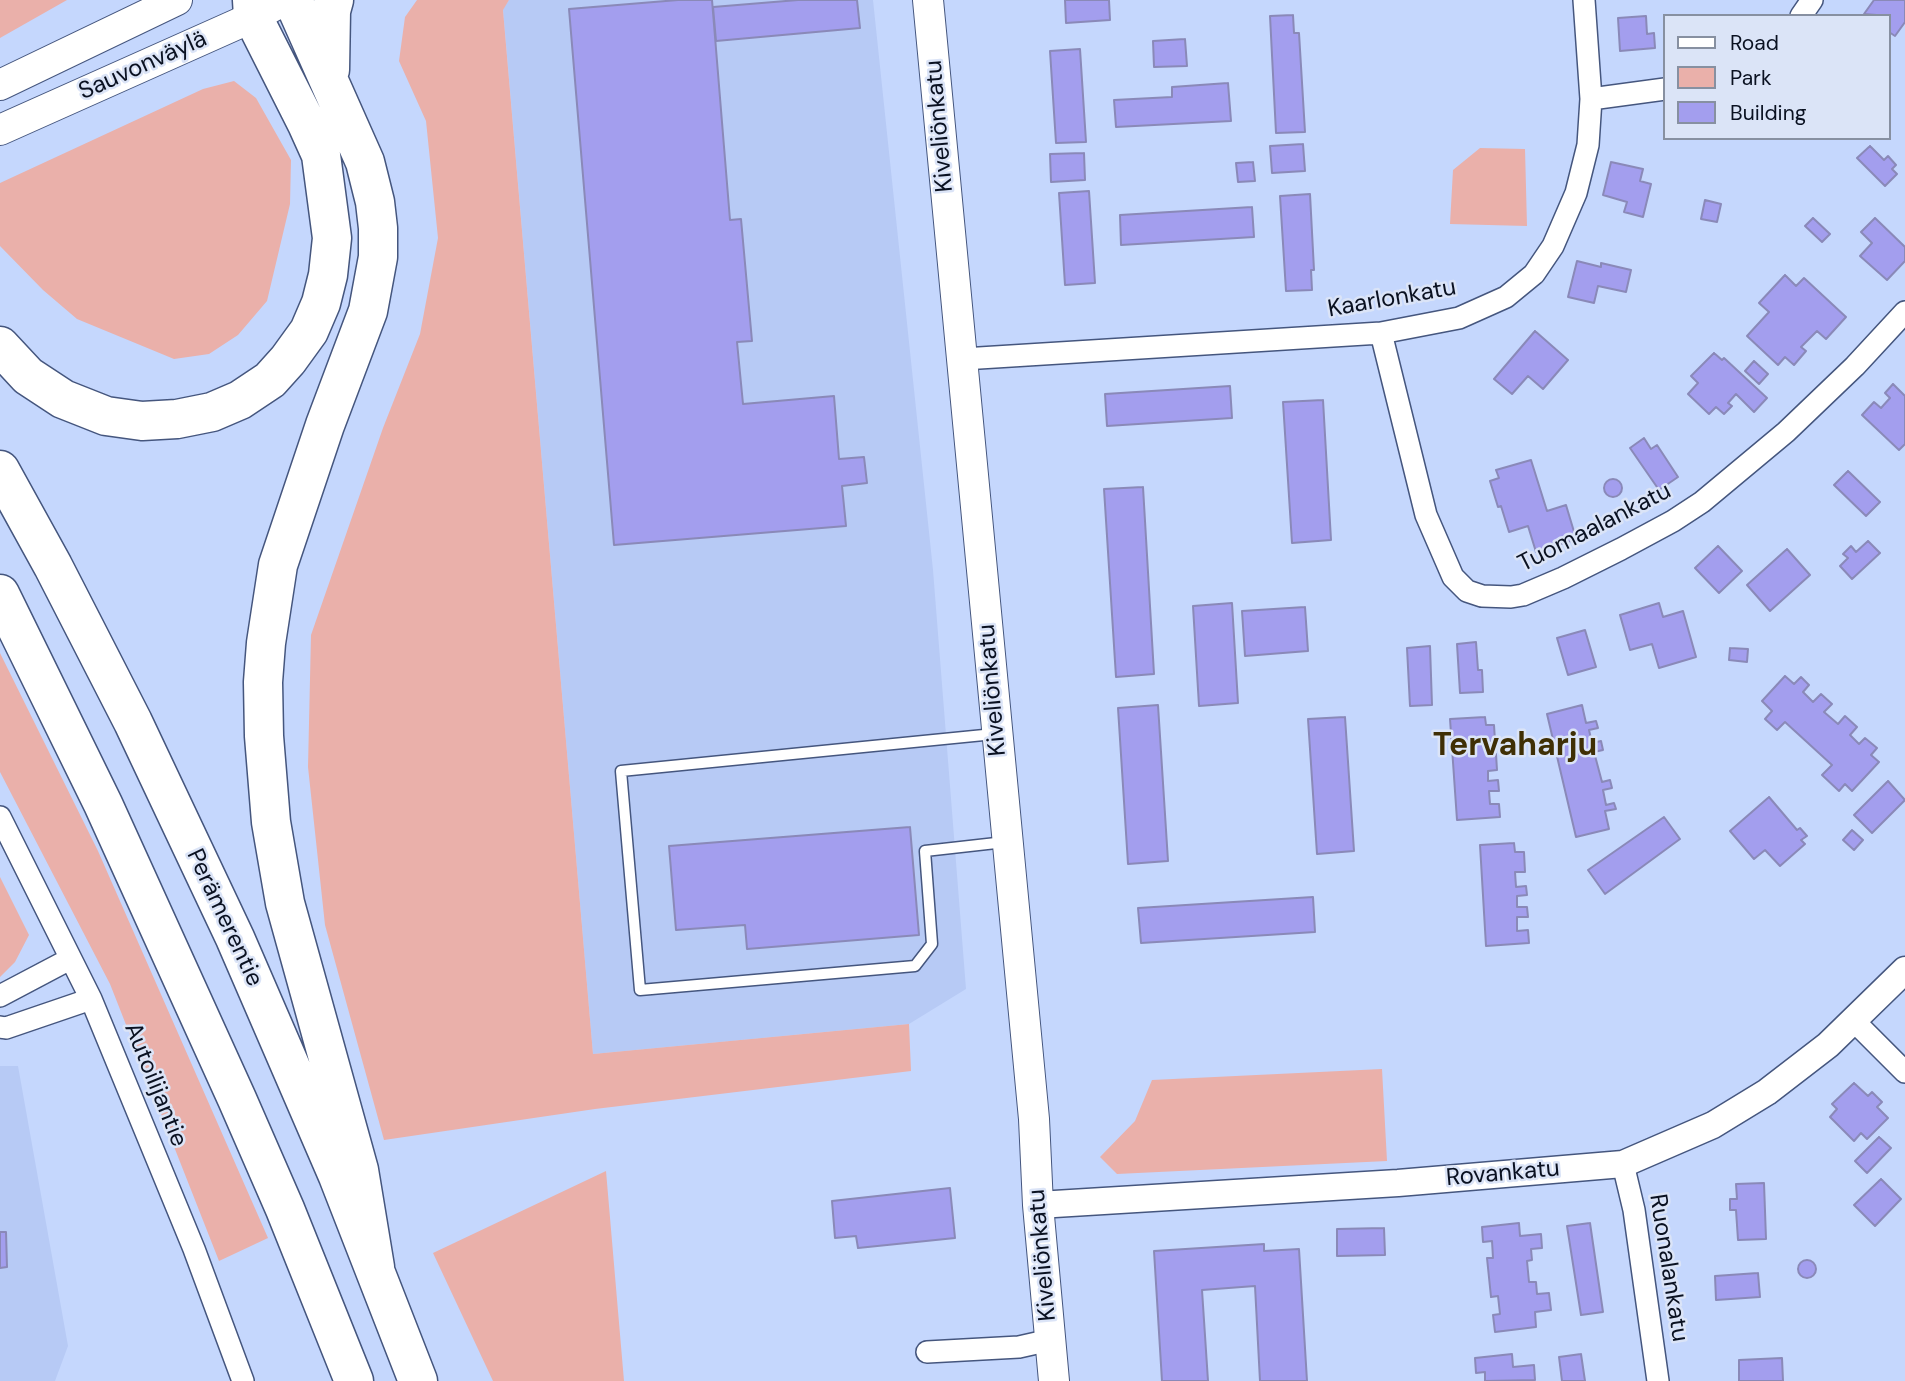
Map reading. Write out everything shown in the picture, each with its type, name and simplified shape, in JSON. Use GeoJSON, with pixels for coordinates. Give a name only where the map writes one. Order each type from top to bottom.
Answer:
{"type":"FeatureCollection","features":[{"type":"Feature","properties":{"kind":"highway"},"geometry":{"type":"LineString","coordinates":[[293,0],[365,162],[379,228],[378,257],[368,311],[278,565],[266,643],[263,718],[277,864],[285,903],[359,1170],[375,1267]]}},
{"type":"Feature","properties":{"kind":"highway"},"geometry":{"type":"LineString","coordinates":[[330,79],[331,11],[334,0]]}},
{"type":"Feature","properties":{"kind":"highway"},"geometry":{"type":"LineString","coordinates":[[0,346],[28,376],[63,399],[106,416],[142,421],[177,419],[212,412],[240,400],[270,380],[288,360],[309,331],[321,303],[328,275],[332,238],[321,155],[263,6]]}},
{"type":"Feature","properties":{"kind":"highway","name":"Perämerentie"},"geometry":{"type":"LineString","coordinates":[[0,470],[133,722],[235,938],[338,1176],[418,1381]]}},
{"type":"Feature","properties":{"kind":"highway"},"geometry":{"type":"LineString","coordinates":[[0,594],[103,804],[231,1087],[285,1209],[354,1381]]}},
{"type":"Feature","properties":{"kind":"main road","name":"Sauvonväylä"},"geometry":{"type":"LineString","coordinates":[[0,85],[177,0]]}},
{"type":"Feature","properties":{"kind":"main road","name":"Kiveliönkatu"},"geometry":{"type":"LineString","coordinates":[[928,0],[1034,1119],[1038,1205],[1054,1381]]}},
{"type":"Feature","properties":{"kind":"main road","name":"Sauvonväylä"},"geometry":{"type":"LineString","coordinates":[[0,130],[263,6]]}},
{"type":"Feature","properties":{"kind":"street","name":"Kaarlonkatu"},"geometry":{"type":"LineString","coordinates":[[962,359],[1381,333],[1459,318],[1506,297],[1534,274],[1553,246],[1576,193],[1588,145],[1591,99],[1584,0]]}},
{"type":"Feature","properties":{"kind":"street"},"geometry":{"type":"LineString","coordinates":[[1591,99],[1664,89]]}},
{"type":"Feature","properties":{"kind":"street","name":"Tuomaalankatu"},"geometry":{"type":"LineString","coordinates":[[1381,333],[1426,515],[1453,577],[1467,591],[1497,598],[1524,595],[1622,549],[1702,502],[1786,432],[1855,366],[1905,313]]}},
{"type":"Feature","properties":{"kind":"street","name":"Autoilijantie"},"geometry":{"type":"LineString","coordinates":[[0,817],[91,999],[194,1249],[243,1381]]}},
{"type":"Feature","properties":{"kind":"street"},"geometry":{"type":"LineString","coordinates":[[0,996],[70,959]]}},
{"type":"Feature","properties":{"kind":"street","name":"Rovankatu"},"geometry":{"type":"LineString","coordinates":[[1038,1205],[1398,1183],[1623,1164],[1713,1125],[1767,1092],[1828,1045],[1905,970]]}},
{"type":"Feature","properties":{"kind":"street"},"geometry":{"type":"LineString","coordinates":[[0,1027],[6,1028],[91,999]]}},
{"type":"Feature","properties":{"kind":"street"},"geometry":{"type":"LineString","coordinates":[[1854,1021],[1905,1072]]}},
{"type":"Feature","properties":{"kind":"street","name":"Ruonalankatu"},"geometry":{"type":"LineString","coordinates":[[1623,1164],[1634,1210],[1658,1381]]}},
{"type":"Feature","properties":{"kind":"street"},"geometry":{"type":"LineString","coordinates":[[927,1352],[1019,1347],[1050,1340]]}},
{"type":"Feature","properties":{"kind":"lane"},"geometry":{"type":"LineString","coordinates":[[997,734],[621,771],[640,990],[915,966],[932,944],[925,851],[1007,842]]}},
{"type":"Feature","properties":{"kind":"shaded area"},"geometry":{"type":"Polygon","coordinates":[[[509,0],[873,0],[933,570],[966,989],[909,1024],[593,1054],[503,9],[509,0]]]}},
{"type":"Feature","properties":{"kind":"shaded area"},"geometry":{"type":"Polygon","coordinates":[[[0,1066],[18,1066],[68,1346],[55,1381],[0,1381],[0,1066]]]}},
{"type":"Feature","properties":{"kind":"green space"},"geometry":{"type":"Polygon","coordinates":[[[0,0],[67,0],[0,38],[0,0]]]}},
{"type":"Feature","properties":{"kind":"green space"},"geometry":{"type":"Polygon","coordinates":[[[417,0],[509,0],[503,10],[593,1054],[909,1024],[911,1071],[595,1109],[384,1140],[325,925],[308,767],[311,635],[383,428],[420,334],[438,238],[426,121],[399,61],[405,17],[417,0]]]}},
{"type":"Feature","properties":{"kind":"green space"},"geometry":{"type":"Polygon","coordinates":[[[234,81],[256,98],[291,160],[290,204],[267,301],[238,335],[209,354],[174,359],[77,319],[43,290],[0,246],[0,183],[203,89],[234,81]]]}},
{"type":"Feature","properties":{"kind":"green space"},"geometry":{"type":"Polygon","coordinates":[[[1480,148],[1525,149],[1527,226],[1450,224],[1453,170],[1480,148]]]}},
{"type":"Feature","properties":{"kind":"green space"},"geometry":{"type":"Polygon","coordinates":[[[0,653],[98,851],[268,1238],[219,1261],[110,984],[0,772],[0,653]]]}},
{"type":"Feature","properties":{"kind":"green space"},"geometry":{"type":"Polygon","coordinates":[[[0,877],[29,935],[15,962],[0,977],[0,877]]]}},
{"type":"Feature","properties":{"kind":"green space"},"geometry":{"type":"Polygon","coordinates":[[[1382,1069],[1387,1161],[1117,1174],[1100,1157],[1135,1121],[1152,1080],[1382,1069]]]}},
{"type":"Feature","properties":{"kind":"green space"},"geometry":{"type":"Polygon","coordinates":[[[606,1171],[624,1381],[493,1381],[433,1253],[606,1171]]]}},
{"type":"Feature","properties":{"kind":"building"},"geometry":{"type":"Polygon","coordinates":[[[678,0],[712,0],[730,220],[741,219],[752,341],[737,342],[743,404],[834,396],[839,459],[864,457],[867,483],[842,486],[846,526],[614,545],[569,9],[678,0]]]}},
{"type":"Feature","properties":{"kind":"building"},"geometry":{"type":"Polygon","coordinates":[[[798,0],[857,0],[860,28],[716,41],[713,7],[798,0]]]}},
{"type":"Feature","properties":{"kind":"building"},"geometry":{"type":"Polygon","coordinates":[[[1065,0],[1109,0],[1110,20],[1066,23],[1065,0]]]}},
{"type":"Feature","properties":{"kind":"building"},"geometry":{"type":"Polygon","coordinates":[[[1874,0],[1905,0],[1905,22],[1895,36],[1891,33],[1891,14],[1864,14],[1874,0]]]}},
{"type":"Feature","properties":{"kind":"building"},"geometry":{"type":"Polygon","coordinates":[[[1293,15],[1294,33],[1299,33],[1305,132],[1276,133],[1270,16],[1293,15]]]}},
{"type":"Feature","properties":{"kind":"building"},"geometry":{"type":"Polygon","coordinates":[[[1646,16],[1647,34],[1654,33],[1655,48],[1620,51],[1618,18],[1646,16]]]}},
{"type":"Feature","properties":{"kind":"building"},"geometry":{"type":"Polygon","coordinates":[[[1185,39],[1187,66],[1154,67],[1153,41],[1185,39]]]}},
{"type":"Feature","properties":{"kind":"building"},"geometry":{"type":"Polygon","coordinates":[[[1080,49],[1086,142],[1056,143],[1050,51],[1080,49]]]}},
{"type":"Feature","properties":{"kind":"building"},"geometry":{"type":"Polygon","coordinates":[[[1228,83],[1231,121],[1116,127],[1114,100],[1172,97],[1172,87],[1228,83]]]}},
{"type":"Feature","properties":{"kind":"building"},"geometry":{"type":"Polygon","coordinates":[[[1303,144],[1305,171],[1272,173],[1270,146],[1303,144]]]}},
{"type":"Feature","properties":{"kind":"building"},"geometry":{"type":"Polygon","coordinates":[[[1870,146],[1884,160],[1888,156],[1896,165],[1892,169],[1897,174],[1885,186],[1857,158],[1870,146]]]}},
{"type":"Feature","properties":{"kind":"building"},"geometry":{"type":"Polygon","coordinates":[[[1084,153],[1085,180],[1051,182],[1050,154],[1084,153]]]}},
{"type":"Feature","properties":{"kind":"building"},"geometry":{"type":"Polygon","coordinates":[[[1253,162],[1255,181],[1238,182],[1236,163],[1253,162]]]}},
{"type":"Feature","properties":{"kind":"building"},"geometry":{"type":"Polygon","coordinates":[[[1611,162],[1643,169],[1640,181],[1651,184],[1643,217],[1624,212],[1627,202],[1603,195],[1611,162]]]}},
{"type":"Feature","properties":{"kind":"building"},"geometry":{"type":"Polygon","coordinates":[[[1089,191],[1095,283],[1065,285],[1059,193],[1089,191]]]}},
{"type":"Feature","properties":{"kind":"building"},"geometry":{"type":"Polygon","coordinates":[[[1310,194],[1314,270],[1311,270],[1312,290],[1286,291],[1280,196],[1310,194]]]}},
{"type":"Feature","properties":{"kind":"building"},"geometry":{"type":"Polygon","coordinates":[[[1705,200],[1721,204],[1717,222],[1701,219],[1705,200]]]}},
{"type":"Feature","properties":{"kind":"building"},"geometry":{"type":"Polygon","coordinates":[[[1252,207],[1254,237],[1121,245],[1120,215],[1252,207]]]}},
{"type":"Feature","properties":{"kind":"building"},"geometry":{"type":"Polygon","coordinates":[[[1813,218],[1830,234],[1822,242],[1805,226],[1813,218]]]}},
{"type":"Feature","properties":{"kind":"building"},"geometry":{"type":"Polygon","coordinates":[[[1875,218],[1905,247],[1905,261],[1887,280],[1860,256],[1872,243],[1861,232],[1875,218]]]}},
{"type":"Feature","properties":{"kind":"building"},"geometry":{"type":"Polygon","coordinates":[[[1577,261],[1631,270],[1626,292],[1598,286],[1594,303],[1568,297],[1577,261]]]}},
{"type":"Feature","properties":{"kind":"building"},"geometry":{"type":"Polygon","coordinates":[[[1785,275],[1796,286],[1804,278],[1846,317],[1826,339],[1817,331],[1801,347],[1806,351],[1794,365],[1785,357],[1778,365],[1747,336],[1769,312],[1759,303],[1785,275]]]}},
{"type":"Feature","properties":{"kind":"building"},"geometry":{"type":"Polygon","coordinates":[[[1535,331],[1568,360],[1543,389],[1528,376],[1512,394],[1494,379],[1535,331]]]}},
{"type":"Feature","properties":{"kind":"building"},"geometry":{"type":"Polygon","coordinates":[[[1714,353],[1722,360],[1724,358],[1767,398],[1754,412],[1736,394],[1728,403],[1732,406],[1724,414],[1716,407],[1709,414],[1688,394],[1698,383],[1691,376],[1714,353]]]}},
{"type":"Feature","properties":{"kind":"building"},"geometry":{"type":"Polygon","coordinates":[[[1754,361],[1768,374],[1759,384],[1745,371],[1754,361]]]}},
{"type":"Feature","properties":{"kind":"building"},"geometry":{"type":"Polygon","coordinates":[[[1893,384],[1905,396],[1905,444],[1899,450],[1862,415],[1874,402],[1881,408],[1890,398],[1885,393],[1893,384]]]}},
{"type":"Feature","properties":{"kind":"building"},"geometry":{"type":"Polygon","coordinates":[[[1230,386],[1232,418],[1107,426],[1105,394],[1230,386]]]}},
{"type":"Feature","properties":{"kind":"building"},"geometry":{"type":"Polygon","coordinates":[[[1323,400],[1331,540],[1292,543],[1283,402],[1323,400]]]}},
{"type":"Feature","properties":{"kind":"building"},"geometry":{"type":"Polygon","coordinates":[[[1644,438],[1651,449],[1657,445],[1678,477],[1659,490],[1630,448],[1644,438]]]}},
{"type":"Feature","properties":{"kind":"building"},"geometry":{"type":"Polygon","coordinates":[[[1531,460],[1547,511],[1566,505],[1575,535],[1569,537],[1571,541],[1536,552],[1528,526],[1509,532],[1490,481],[1499,478],[1496,470],[1531,460]]]}},
{"type":"Feature","properties":{"kind":"building"},"geometry":{"type":"Polygon","coordinates":[[[1848,471],[1880,502],[1866,516],[1834,485],[1848,471]]]}},
{"type":"Feature","properties":{"kind":"building"},"geometry":{"type":"Polygon","coordinates":[[[1613,479],[1621,484],[1622,488],[1617,496],[1613,497],[1605,492],[1604,488],[1609,480],[1613,479]]]}},
{"type":"Feature","properties":{"kind":"building"},"geometry":{"type":"Polygon","coordinates":[[[1143,487],[1154,674],[1116,677],[1104,489],[1143,487]]]}},
{"type":"Feature","properties":{"kind":"building"},"geometry":{"type":"Polygon","coordinates":[[[1868,541],[1880,553],[1852,579],[1840,566],[1848,558],[1843,554],[1851,546],[1856,552],[1868,541]]]}},
{"type":"Feature","properties":{"kind":"building"},"geometry":{"type":"Polygon","coordinates":[[[1718,546],[1742,571],[1719,593],[1695,568],[1718,546]]]}},
{"type":"Feature","properties":{"kind":"building"},"geometry":{"type":"Polygon","coordinates":[[[1787,549],[1810,575],[1770,611],[1747,585],[1787,549]]]}},
{"type":"Feature","properties":{"kind":"building"},"geometry":{"type":"Polygon","coordinates":[[[1232,603],[1238,703],[1199,706],[1193,606],[1232,603]]]}},
{"type":"Feature","properties":{"kind":"building"},"geometry":{"type":"Polygon","coordinates":[[[1659,603],[1663,617],[1683,611],[1696,657],[1659,668],[1652,644],[1630,650],[1620,615],[1659,603]]]}},
{"type":"Feature","properties":{"kind":"building"},"geometry":{"type":"Polygon","coordinates":[[[1305,607],[1308,651],[1245,656],[1242,611],[1305,607]]]}},
{"type":"Feature","properties":{"kind":"building"},"geometry":{"type":"Polygon","coordinates":[[[1585,630],[1596,667],[1568,675],[1557,638],[1585,630]]]}},
{"type":"Feature","properties":{"kind":"building"},"geometry":{"type":"Polygon","coordinates":[[[1476,642],[1483,692],[1460,693],[1457,644],[1476,642]]]}},
{"type":"Feature","properties":{"kind":"building"},"geometry":{"type":"Polygon","coordinates":[[[1430,646],[1432,705],[1410,706],[1407,648],[1430,646]]]}},
{"type":"Feature","properties":{"kind":"building"},"geometry":{"type":"Polygon","coordinates":[[[1730,648],[1748,649],[1747,662],[1729,660],[1730,648]]]}},
{"type":"Feature","properties":{"kind":"building"},"geometry":{"type":"Polygon","coordinates":[[[1785,676],[1794,684],[1801,677],[1809,685],[1803,692],[1813,702],[1821,694],[1832,704],[1824,712],[1838,724],[1845,716],[1857,727],[1850,735],[1859,744],[1865,738],[1877,748],[1871,755],[1879,762],[1852,791],[1845,784],[1839,791],[1822,775],[1832,765],[1785,722],[1777,730],[1765,719],[1772,711],[1762,701],[1785,676]]]}},
{"type":"Feature","properties":{"kind":"building"},"geometry":{"type":"Polygon","coordinates":[[[1158,705],[1168,861],[1128,864],[1118,708],[1158,705]]]}},
{"type":"Feature","properties":{"kind":"building"},"geometry":{"type":"Polygon","coordinates":[[[1582,705],[1586,723],[1596,721],[1598,728],[1589,730],[1592,743],[1601,741],[1603,750],[1594,752],[1602,782],[1610,780],[1612,788],[1603,790],[1606,805],[1614,803],[1616,809],[1605,811],[1609,829],[1576,837],[1547,714],[1582,705]]]}},
{"type":"Feature","properties":{"kind":"building"},"geometry":{"type":"Polygon","coordinates":[[[1345,717],[1354,851],[1317,854],[1308,719],[1345,717]]]}},
{"type":"Feature","properties":{"kind":"building"},"geometry":{"type":"Polygon","coordinates":[[[1485,717],[1486,725],[1494,725],[1495,741],[1485,742],[1486,755],[1496,754],[1497,770],[1488,771],[1488,781],[1498,780],[1499,791],[1489,791],[1490,804],[1499,804],[1500,817],[1457,820],[1450,719],[1485,717]]]}},
{"type":"Feature","properties":{"kind":"building"},"geometry":{"type":"Polygon","coordinates":[[[1888,781],[1905,800],[1872,833],[1854,815],[1888,781]]]}},
{"type":"Feature","properties":{"kind":"building"},"geometry":{"type":"Polygon","coordinates":[[[1769,797],[1797,830],[1800,828],[1807,836],[1801,840],[1805,844],[1780,866],[1765,850],[1754,859],[1730,831],[1769,797]]]}},
{"type":"Feature","properties":{"kind":"building"},"geometry":{"type":"Polygon","coordinates":[[[1664,817],[1680,839],[1605,894],[1588,870],[1664,817]]]}},
{"type":"Feature","properties":{"kind":"building"},"geometry":{"type":"Polygon","coordinates":[[[910,827],[919,935],[747,949],[745,925],[676,930],[669,846],[910,827]]]}},
{"type":"Feature","properties":{"kind":"building"},"geometry":{"type":"Polygon","coordinates":[[[1852,830],[1863,840],[1854,850],[1843,840],[1852,830]]]}},
{"type":"Feature","properties":{"kind":"building"},"geometry":{"type":"Polygon","coordinates":[[[1514,843],[1515,852],[1524,852],[1525,872],[1515,872],[1516,887],[1526,886],[1527,895],[1517,896],[1517,907],[1527,907],[1528,917],[1517,917],[1517,931],[1528,930],[1529,943],[1486,946],[1480,845],[1514,843]]]}},
{"type":"Feature","properties":{"kind":"building"},"geometry":{"type":"Polygon","coordinates":[[[1313,897],[1315,932],[1141,943],[1138,908],[1313,897]]]}},
{"type":"Feature","properties":{"kind":"building"},"geometry":{"type":"Polygon","coordinates":[[[1854,1083],[1868,1096],[1872,1092],[1882,1102],[1877,1107],[1888,1118],[1867,1139],[1861,1133],[1854,1141],[1830,1117],[1837,1109],[1832,1104],[1854,1083]]]}},
{"type":"Feature","properties":{"kind":"building"},"geometry":{"type":"Polygon","coordinates":[[[1879,1137],[1891,1148],[1867,1173],[1855,1161],[1879,1137]]]}},
{"type":"Feature","properties":{"kind":"building"},"geometry":{"type":"Polygon","coordinates":[[[1881,1179],[1901,1199],[1875,1226],[1854,1205],[1881,1179]]]}},
{"type":"Feature","properties":{"kind":"building"},"geometry":{"type":"Polygon","coordinates":[[[1764,1183],[1766,1239],[1738,1240],[1736,1210],[1730,1210],[1730,1199],[1737,1199],[1736,1184],[1764,1183]]]}},
{"type":"Feature","properties":{"kind":"building"},"geometry":{"type":"Polygon","coordinates":[[[950,1188],[955,1238],[858,1248],[856,1236],[835,1238],[832,1201],[950,1188]]]}},
{"type":"Feature","properties":{"kind":"building"},"geometry":{"type":"Polygon","coordinates":[[[1519,1223],[1520,1236],[1541,1234],[1542,1248],[1531,1249],[1532,1260],[1527,1261],[1529,1282],[1536,1282],[1537,1294],[1549,1293],[1551,1310],[1535,1312],[1536,1327],[1495,1332],[1493,1315],[1500,1314],[1498,1296],[1491,1297],[1487,1258],[1493,1258],[1492,1241],[1483,1242],[1482,1227],[1519,1223]]]}},
{"type":"Feature","properties":{"kind":"building"},"geometry":{"type":"Polygon","coordinates":[[[1590,1223],[1603,1312],[1581,1315],[1567,1226],[1590,1223]]]}},
{"type":"Feature","properties":{"kind":"building"},"geometry":{"type":"Polygon","coordinates":[[[1384,1228],[1385,1255],[1337,1256],[1337,1229],[1384,1228]]]}},
{"type":"Feature","properties":{"kind":"building"},"geometry":{"type":"Polygon","coordinates":[[[0,1232],[6,1232],[7,1267],[0,1268],[0,1232]]]}},
{"type":"Feature","properties":{"kind":"building"},"geometry":{"type":"Polygon","coordinates":[[[1264,1244],[1264,1251],[1299,1249],[1307,1381],[1260,1381],[1255,1286],[1202,1290],[1208,1381],[1162,1381],[1154,1251],[1264,1244]]]}},
{"type":"Feature","properties":{"kind":"building"},"geometry":{"type":"Polygon","coordinates":[[[1807,1260],[1815,1265],[1816,1269],[1811,1277],[1807,1278],[1799,1273],[1798,1269],[1803,1261],[1807,1260]]]}},
{"type":"Feature","properties":{"kind":"building"},"geometry":{"type":"Polygon","coordinates":[[[1758,1273],[1760,1297],[1716,1300],[1715,1276],[1758,1273]]]}},
{"type":"Feature","properties":{"kind":"building"},"geometry":{"type":"Polygon","coordinates":[[[1512,1354],[1513,1367],[1534,1365],[1535,1380],[1485,1381],[1485,1372],[1476,1373],[1475,1358],[1512,1354]]]}},
{"type":"Feature","properties":{"kind":"building"},"geometry":{"type":"Polygon","coordinates":[[[1581,1354],[1585,1381],[1562,1381],[1559,1357],[1581,1354]]]}},
{"type":"Feature","properties":{"kind":"building"},"geometry":{"type":"Polygon","coordinates":[[[1782,1358],[1783,1381],[1739,1381],[1739,1360],[1782,1358]]]}},
{"type":"Feature","properties":{"kind":"district","name":"Tervaharju"},"geometry":{"type":"Point","coordinates":[1515,747]}}]}
